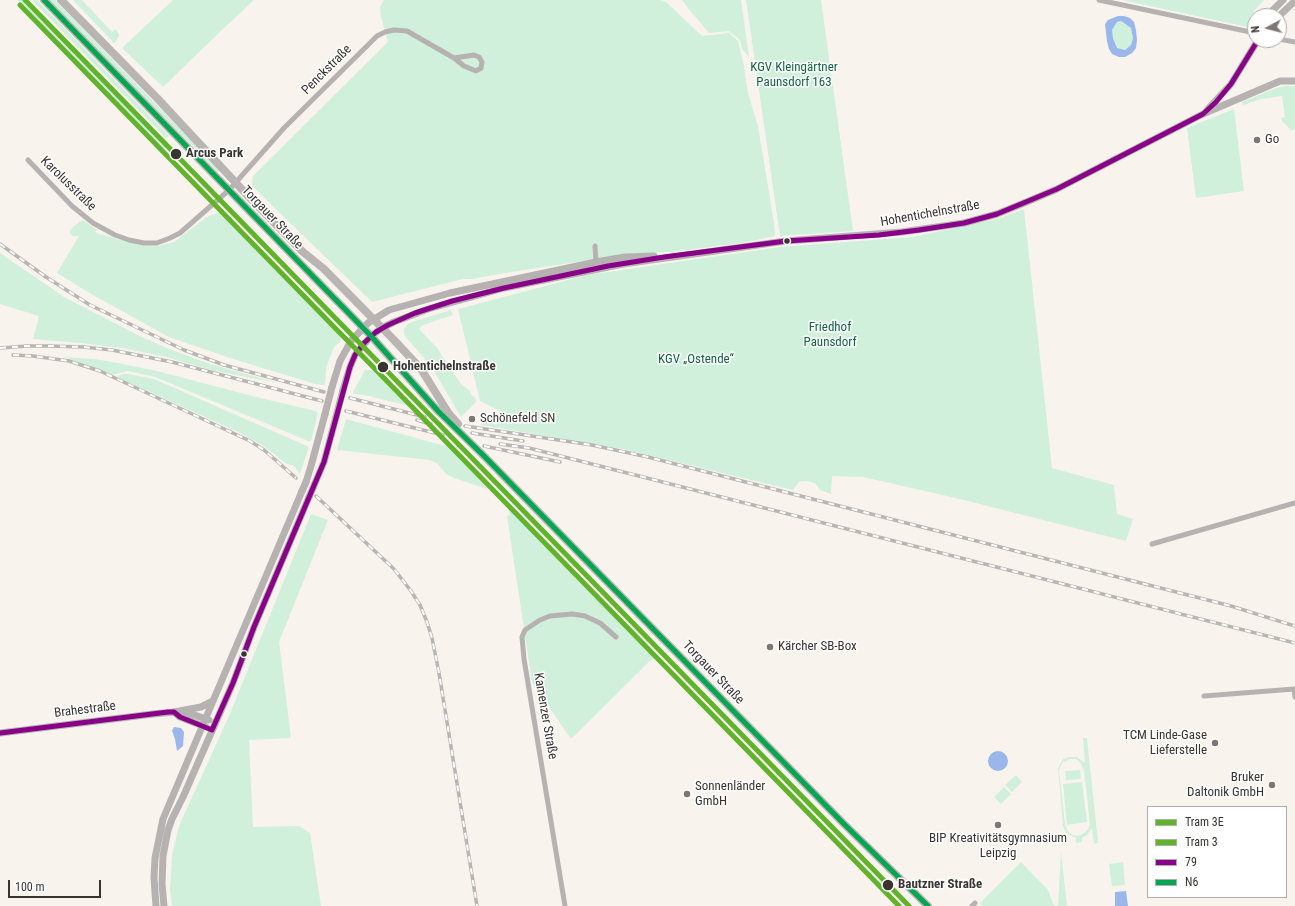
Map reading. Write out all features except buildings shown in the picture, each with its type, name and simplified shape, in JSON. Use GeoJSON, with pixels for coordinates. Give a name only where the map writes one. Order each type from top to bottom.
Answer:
{"type":"FeatureCollection","features":[{"type":"Feature","properties":{"kind":"main road","name":"Torgauer Straße"},"geometry":{"type":"LineString","coordinates":[[44,0],[371,336],[438,411],[484,455],[837,818],[928,906]]}},
{"type":"Feature","properties":{"kind":"main road","name":"Torgauer Straße"},"geometry":{"type":"LineString","coordinates":[[61,0],[157,98],[303,252],[324,269],[374,319],[420,369],[449,414],[484,455]]}},
{"type":"Feature","properties":{"kind":"main road"},"geometry":{"type":"LineString","coordinates":[[1275,8],[1283,0]]}},
{"type":"Feature","properties":{"kind":"main road"},"geometry":{"type":"LineString","coordinates":[[1287,8],[1295,1]]}},
{"type":"Feature","properties":{"kind":"main road","name":"Hohentichelnstraße"},"geometry":{"type":"LineString","coordinates":[[1203,114],[1216,102],[1230,84],[1252,48]]}},
{"type":"Feature","properties":{"kind":"main road","name":"Hohentichelnstraße"},"geometry":{"type":"LineString","coordinates":[[164,906],[162,869],[168,830],[236,676],[254,627],[324,462],[350,368],[356,355],[371,336],[382,328],[402,318],[422,311],[504,288],[581,271],[664,257],[786,241],[902,232],[964,223],[1013,208],[1050,192],[1203,114],[1280,81],[1295,80]]}},
{"type":"Feature","properties":{"kind":"main road","name":"Hohentichelnstraße"},"geometry":{"type":"LineString","coordinates":[[156,906],[154,878],[155,858],[158,838],[170,802],[306,482],[332,387],[344,353],[351,341],[374,319],[389,310],[441,295],[625,257],[664,257]]}},
{"type":"Feature","properties":{"kind":"main road"},"geometry":{"type":"LineString","coordinates":[[212,730],[180,717],[177,712],[201,707],[213,701]]}},
{"type":"Feature","properties":{"kind":"main road","name":"Brahestraße"},"geometry":{"type":"LineString","coordinates":[[0,733],[177,712],[206,718],[215,722]]}},
{"type":"Feature","properties":{"kind":"street"},"geometry":{"type":"LineString","coordinates":[[1099,0],[1247,31]]}},
{"type":"Feature","properties":{"kind":"street","name":"Penckstraße"},"geometry":{"type":"LineString","coordinates":[[236,183],[284,128],[371,41],[385,32],[394,30],[408,31],[454,58],[464,66],[476,71],[481,68],[482,62],[479,57],[474,55],[454,58]]}},
{"type":"Feature","properties":{"kind":"street","name":"Karolusstraße"},"geometry":{"type":"LineString","coordinates":[[28,160],[67,202],[82,215],[115,235],[144,243],[157,243],[180,233],[236,183]]}},
{"type":"Feature","properties":{"kind":"street"},"geometry":{"type":"LineString","coordinates":[[595,246],[596,262]]}},
{"type":"Feature","properties":{"kind":"street"},"geometry":{"type":"LineString","coordinates":[[1152,544],[1295,503]]}},
{"type":"Feature","properties":{"kind":"street","name":"Kamenzer Straße"},"geometry":{"type":"LineString","coordinates":[[565,906],[524,659],[522,637],[525,630],[540,620],[555,615],[572,614],[585,616],[600,623],[616,637]]}},
{"type":"Feature","properties":{"kind":"street"},"geometry":{"type":"LineString","coordinates":[[1204,696],[1294,689],[1295,697]]}},
{"type":"Feature","properties":{"kind":"green space"},"geometry":{"type":"Polygon","coordinates":[[[18,0],[22,0],[166,147],[164,150],[18,0]]]}},
{"type":"Feature","properties":{"kind":"green space"},"geometry":{"type":"Polygon","coordinates":[[[32,0],[37,0],[169,136],[166,138],[32,0]]]}},
{"type":"Feature","properties":{"kind":"green space"},"geometry":{"type":"Polygon","coordinates":[[[47,0],[55,0],[220,170],[218,172],[167,120],[150,106],[47,0]]]}},
{"type":"Feature","properties":{"kind":"green space"},"geometry":{"type":"Polygon","coordinates":[[[73,0],[82,0],[112,32],[116,29],[119,35],[117,40],[114,43],[73,0]]]}},
{"type":"Feature","properties":{"kind":"green space"},"geometry":{"type":"Polygon","coordinates":[[[173,0],[254,0],[163,87],[122,48],[173,0]]]}},
{"type":"Feature","properties":{"kind":"green space"},"geometry":{"type":"Polygon","coordinates":[[[384,0],[660,0],[666,2],[702,36],[729,33],[738,41],[748,93],[758,126],[775,236],[742,243],[670,252],[629,254],[472,279],[463,279],[372,302],[253,187],[252,182],[253,176],[388,42],[381,17],[380,7],[384,0]]]}},
{"type":"Feature","properties":{"kind":"green space"},"geometry":{"type":"Polygon","coordinates":[[[682,0],[741,0],[749,57],[742,49],[740,40],[729,31],[709,33],[682,0]]]}},
{"type":"Feature","properties":{"kind":"green space","name":"KGV Kleingärtner Paunsdorf 163"},"geometry":{"type":"Polygon","coordinates":[[[746,0],[821,0],[853,231],[780,236],[746,0]]]}},
{"type":"Feature","properties":{"kind":"green space"},"geometry":{"type":"Polygon","coordinates":[[[1122,0],[1264,0],[1257,8],[1247,8],[1247,27],[1122,0]]]}},
{"type":"Feature","properties":{"kind":"green space"},"geometry":{"type":"Polygon","coordinates":[[[1121,21],[1131,28],[1133,38],[1131,45],[1125,50],[1117,48],[1113,38],[1112,30],[1117,22],[1121,21]]]}},
{"type":"Feature","properties":{"kind":"green space"},"geometry":{"type":"Polygon","coordinates":[[[1295,86],[1295,130],[1291,130],[1282,121],[1281,118],[1285,117],[1282,96],[1261,99],[1244,105],[1242,104],[1242,102],[1276,88],[1295,86]]]}},
{"type":"Feature","properties":{"kind":"green space"},"geometry":{"type":"Polygon","coordinates":[[[1234,109],[1244,191],[1196,198],[1187,128],[1234,109]]]}},
{"type":"Feature","properties":{"kind":"green space","name":"KGV „Ostende“"},"geometry":{"type":"Polygon","coordinates":[[[1024,209],[1052,468],[1114,485],[1117,514],[1133,519],[1126,541],[960,499],[863,477],[832,476],[831,494],[820,490],[815,483],[806,481],[799,482],[793,490],[623,449],[481,425],[482,418],[490,418],[497,424],[503,419],[516,424],[526,424],[480,401],[458,309],[587,275],[780,247],[912,237],[997,219],[1024,209]]]}},
{"type":"Feature","properties":{"kind":"green space"},"geometry":{"type":"Polygon","coordinates":[[[217,213],[225,213],[339,333],[341,341],[334,347],[326,368],[325,385],[315,384],[230,358],[169,337],[91,294],[57,273],[79,236],[72,236],[70,230],[83,220],[97,230],[95,232],[99,234],[140,245],[158,246],[174,242],[207,217],[217,213]]]}},
{"type":"Feature","properties":{"kind":"green space"},"geometry":{"type":"Polygon","coordinates":[[[0,253],[64,297],[138,335],[169,349],[210,364],[278,383],[215,371],[166,357],[122,348],[33,339],[39,316],[0,304],[0,253]]]}},
{"type":"Feature","properties":{"kind":"green space"},"geometry":{"type":"Polygon","coordinates":[[[451,310],[453,315],[423,325],[419,329],[437,348],[461,384],[469,390],[472,396],[475,397],[476,402],[461,417],[431,366],[404,333],[404,329],[409,323],[451,310]]]}},
{"type":"Feature","properties":{"kind":"green space"},"geometry":{"type":"Polygon","coordinates":[[[63,357],[95,359],[161,372],[316,411],[318,413],[311,441],[155,377],[128,371],[112,375],[63,357]]]}},
{"type":"Feature","properties":{"kind":"green space"},"geometry":{"type":"Polygon","coordinates":[[[365,370],[373,370],[410,406],[364,395],[353,394],[365,370]]]}},
{"type":"Feature","properties":{"kind":"green space"},"geometry":{"type":"Polygon","coordinates":[[[122,374],[154,379],[309,447],[300,474],[294,466],[287,464],[262,445],[238,432],[117,377],[122,374]]]}},
{"type":"Feature","properties":{"kind":"green space"},"geometry":{"type":"Polygon","coordinates":[[[346,419],[453,448],[487,489],[454,478],[445,473],[438,464],[430,460],[337,450],[346,419]]]}},
{"type":"Feature","properties":{"kind":"green space"},"geometry":{"type":"Polygon","coordinates":[[[510,508],[656,655],[571,739],[532,682],[507,516],[510,515],[508,509],[510,508]]]}},
{"type":"Feature","properties":{"kind":"green space"},"geometry":{"type":"Polygon","coordinates":[[[311,514],[328,520],[279,642],[291,738],[249,740],[253,827],[299,826],[310,833],[321,906],[172,906],[170,890],[172,855],[179,826],[229,716],[311,514]]]}},
{"type":"Feature","properties":{"kind":"green space"},"geometry":{"type":"Polygon","coordinates":[[[1083,738],[1087,738],[1098,843],[1094,844],[1092,828],[1087,835],[1082,838],[1082,842],[1076,843],[1076,838],[1066,833],[1063,826],[1058,768],[1063,759],[1070,757],[1077,757],[1085,763],[1083,738]],[[1070,759],[1063,762],[1059,770],[1065,824],[1068,831],[1076,836],[1081,835],[1088,830],[1090,824],[1084,770],[1080,762],[1076,759],[1070,759]]]}},
{"type":"Feature","properties":{"kind":"green space"},"geometry":{"type":"Polygon","coordinates":[[[1080,770],[1081,779],[1066,780],[1065,771],[1080,770]]]}},
{"type":"Feature","properties":{"kind":"green space"},"geometry":{"type":"Polygon","coordinates":[[[1016,775],[1022,782],[1012,792],[1005,785],[1016,775]]]}},
{"type":"Feature","properties":{"kind":"green space"},"geometry":{"type":"Polygon","coordinates":[[[1082,782],[1087,822],[1067,825],[1063,784],[1082,782]]]}},
{"type":"Feature","properties":{"kind":"green space"},"geometry":{"type":"Polygon","coordinates":[[[1004,787],[1011,794],[1001,804],[994,797],[1004,787]]]}},
{"type":"Feature","properties":{"kind":"green space"},"geometry":{"type":"Polygon","coordinates":[[[1061,851],[1067,906],[1058,906],[1061,851]]]}},
{"type":"Feature","properties":{"kind":"green space"},"geometry":{"type":"Polygon","coordinates":[[[1021,862],[1048,890],[1054,906],[982,906],[980,903],[1021,862]]]}},
{"type":"Feature","properties":{"kind":"green space"},"geometry":{"type":"Polygon","coordinates":[[[1123,862],[1125,885],[1112,886],[1109,864],[1123,862]]]}},
{"type":"Feature","properties":{"kind":"water"},"geometry":{"type":"Polygon","coordinates":[[[1118,16],[1124,16],[1130,18],[1134,22],[1137,40],[1136,48],[1132,53],[1125,57],[1119,57],[1112,54],[1107,41],[1105,24],[1108,20],[1118,16]],[[1121,21],[1117,22],[1112,30],[1117,48],[1125,50],[1131,45],[1133,38],[1131,28],[1121,21]]]}},
{"type":"Feature","properties":{"kind":"water"},"geometry":{"type":"Polygon","coordinates":[[[174,727],[181,728],[184,732],[183,746],[177,751],[172,731],[174,727]]]}},
{"type":"Feature","properties":{"kind":"water"},"geometry":{"type":"Polygon","coordinates":[[[998,751],[1005,754],[1008,761],[1005,768],[998,771],[991,768],[988,761],[991,754],[998,751]]]}},
{"type":"Feature","properties":{"kind":"water"},"geometry":{"type":"Polygon","coordinates":[[[1126,891],[1128,906],[1115,906],[1115,892],[1126,891]]]}},
{"type":"Feature","properties":{"kind":"railway"},"geometry":{"type":"LineString","coordinates":[[0,244],[46,277],[90,305],[184,350],[224,365],[324,392]]}},
{"type":"Feature","properties":{"kind":"railway"},"geometry":{"type":"LineString","coordinates":[[0,348],[50,346],[112,350],[172,362],[322,401]]}},
{"type":"Feature","properties":{"kind":"railway"},"geometry":{"type":"LineString","coordinates":[[13,355],[69,361],[100,371],[250,441],[264,450],[296,478]]}},
{"type":"Feature","properties":{"kind":"railway"},"geometry":{"type":"LineString","coordinates":[[350,398],[425,417]]}},
{"type":"Feature","properties":{"kind":"railway"},"geometry":{"type":"LineString","coordinates":[[346,411],[443,435]]}},
{"type":"Feature","properties":{"kind":"railway"},"geometry":{"type":"LineString","coordinates":[[417,420],[431,424]]}},
{"type":"Feature","properties":{"kind":"railway"},"geometry":{"type":"LineString","coordinates":[[465,426],[592,445],[648,457],[1231,606],[1295,626]]}},
{"type":"Feature","properties":{"kind":"railway"},"geometry":{"type":"LineString","coordinates":[[472,433],[523,441]]}},
{"type":"Feature","properties":{"kind":"railway"},"geometry":{"type":"LineString","coordinates":[[500,444],[529,448],[1295,643]]}},
{"type":"Feature","properties":{"kind":"railway"},"geometry":{"type":"LineString","coordinates":[[484,446],[560,462]]}},
{"type":"Feature","properties":{"kind":"railway"},"geometry":{"type":"LineString","coordinates":[[316,496],[394,569],[420,605],[427,622],[432,638],[439,673],[477,906]]}},
{"type":"Feature","properties":{"kind":"tram line","name":"3E"},"geometry":{"type":"LineString","coordinates":[[25,0],[909,906]]}},
{"type":"Feature","properties":{"kind":"tram line","name":"3"},"geometry":{"type":"LineString","coordinates":[[20,5],[899,906]]}},
{"type":"Feature","properties":{"kind":"transit line","name":"N6"},"geometry":{"type":"LineString","coordinates":[[44,0],[371,336],[438,411],[485,457],[843,823],[928,906]]}},
{"type":"Feature","properties":{"kind":"transit line","name":"79"},"geometry":{"type":"LineString","coordinates":[[0,733],[168,712],[174,712],[180,717],[212,730],[233,683],[254,627],[324,462],[350,367],[355,355],[364,343],[376,332],[388,325],[415,313],[452,301],[504,288],[608,266],[786,241],[879,235],[919,230],[964,223],[997,214],[1057,189],[1203,114],[1216,102],[1231,84],[1253,48]]}},
{"type":"Feature","properties":{"kind":"place","name":"Go"},"geometry":{"type":"Point","coordinates":[1257,140]}},
{"type":"Feature","properties":{"kind":"place","name":"Arcus Park"},"geometry":{"type":"Point","coordinates":[176,154]}},
{"type":"Feature","properties":{"kind":"place","name":"Hohentichelnstraße"},"geometry":{"type":"Point","coordinates":[383,367]}},
{"type":"Feature","properties":{"kind":"place","name":"Schönefeld SN"},"geometry":{"type":"Point","coordinates":[472,419]}},
{"type":"Feature","properties":{"kind":"place","name":"Kärcher SB-Box"},"geometry":{"type":"Point","coordinates":[770,647]}},
{"type":"Feature","properties":{"kind":"place","name":"TCM Linde-Gase Lieferstelle"},"geometry":{"type":"Point","coordinates":[1215,743]}},
{"type":"Feature","properties":{"kind":"place","name":"Bruker Daltonik GmbH"},"geometry":{"type":"Point","coordinates":[1272,785]}},
{"type":"Feature","properties":{"kind":"place","name":"Sonnenländer GmbH"},"geometry":{"type":"Point","coordinates":[687,794]}},
{"type":"Feature","properties":{"kind":"place","name":"BIP Kreativitätsgymnasium Leipzig"},"geometry":{"type":"Point","coordinates":[998,825]}},
{"type":"Feature","properties":{"kind":"place","name":"Bautzner Straße"},"geometry":{"type":"Point","coordinates":[888,885]}},
{"type":"Feature","properties":{"kind":"park label","name":"Friedhof Paunsdorf"},"geometry":{"type":"Point","coordinates":[830,336]}}]}
